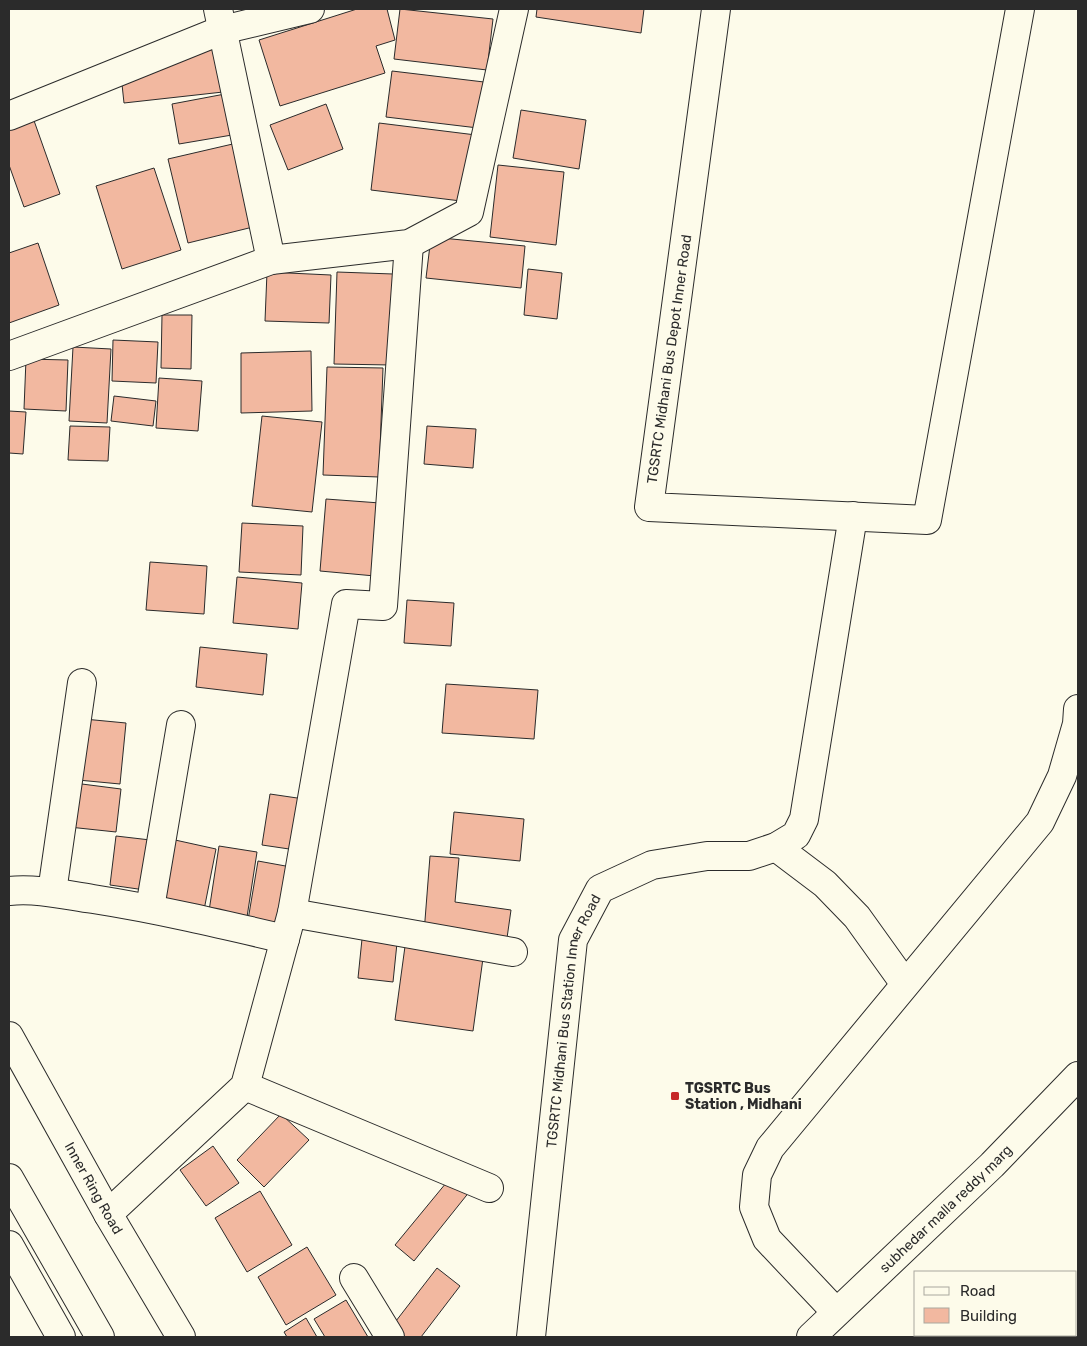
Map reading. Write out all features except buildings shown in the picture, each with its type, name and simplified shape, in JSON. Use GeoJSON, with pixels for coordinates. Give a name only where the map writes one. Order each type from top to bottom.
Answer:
{"type":"FeatureCollection","features":[{"type":"Feature","properties":{"kind":"main road"},"geometry":{"type":"LineString","coordinates":[[9,116],[220,19],[310,9]]}},
{"type":"Feature","properties":{"kind":"main road"},"geometry":{"type":"LineString","coordinates":[[9,356],[271,260],[409,244],[469,212],[514,9]]}},
{"type":"Feature","properties":{"kind":"main road","name":"TGSRTC Midhani Bus Depot Inner Road"},"geometry":{"type":"LineString","coordinates":[[716,9],[649,507],[927,520],[1020,9]]}},
{"type":"Feature","properties":{"kind":"main road"},"geometry":{"type":"LineString","coordinates":[[220,19],[271,260]]}},
{"type":"Feature","properties":{"kind":"main road"},"geometry":{"type":"LineString","coordinates":[[108,1214],[245,1086],[288,926],[346,604],[383,606],[409,244]]}},
{"type":"Feature","properties":{"kind":"main road"},"geometry":{"type":"LineString","coordinates":[[853,516],[804,818],[796,835],[776,846],[825,884],[857,917],[905,984]]}},
{"type":"Feature","properties":{"kind":"main road"},"geometry":{"type":"LineString","coordinates":[[52,892],[82,683]]}},
{"type":"Feature","properties":{"kind":"main road"},"geometry":{"type":"LineString","coordinates":[[836,1312],[766,1239],[754,1207],[756,1175],[770,1148],[1040,822],[1062,776],[1077,724],[1078,709]]}},
{"type":"Feature","properties":{"kind":"main road"},"geometry":{"type":"LineString","coordinates":[[150,908],[181,725]]}},
{"type":"Feature","properties":{"kind":"main road","name":"TGSRTC Midhani Bus Station Inner Road"},"geometry":{"type":"LineString","coordinates":[[531,1337],[573,940],[600,890],[652,865],[707,856],[749,856],[776,846]]}},
{"type":"Feature","properties":{"kind":"main road"},"geometry":{"type":"LineString","coordinates":[[9,891],[23,889],[52,892],[150,908],[288,926],[513,952]]}},
{"type":"Feature","properties":{"kind":"main road","name":"Inner Ring Road"},"geometry":{"type":"LineString","coordinates":[[9,1036],[108,1214],[182,1337]]}},
{"type":"Feature","properties":{"kind":"main road","name":"subhedar malla reddy marg"},"geometry":{"type":"LineString","coordinates":[[811,1337],[992,1166],[1078,1076]]}},
{"type":"Feature","properties":{"kind":"main road"},"geometry":{"type":"LineString","coordinates":[[245,1086],[489,1188]]}},
{"type":"Feature","properties":{"kind":"main road"},"geometry":{"type":"LineString","coordinates":[[9,1178],[100,1337]]}},
{"type":"Feature","properties":{"kind":"main road"},"geometry":{"type":"LineString","coordinates":[[9,1245],[61,1337]]}},
{"type":"Feature","properties":{"kind":"main road"},"geometry":{"type":"LineString","coordinates":[[354,1278],[390,1337]]}},
{"type":"Feature","properties":{"kind":"place","name":"TGSRTC Bus Station , Midhani"},"geometry":{"type":"Point","coordinates":[675,1096]}}]}
